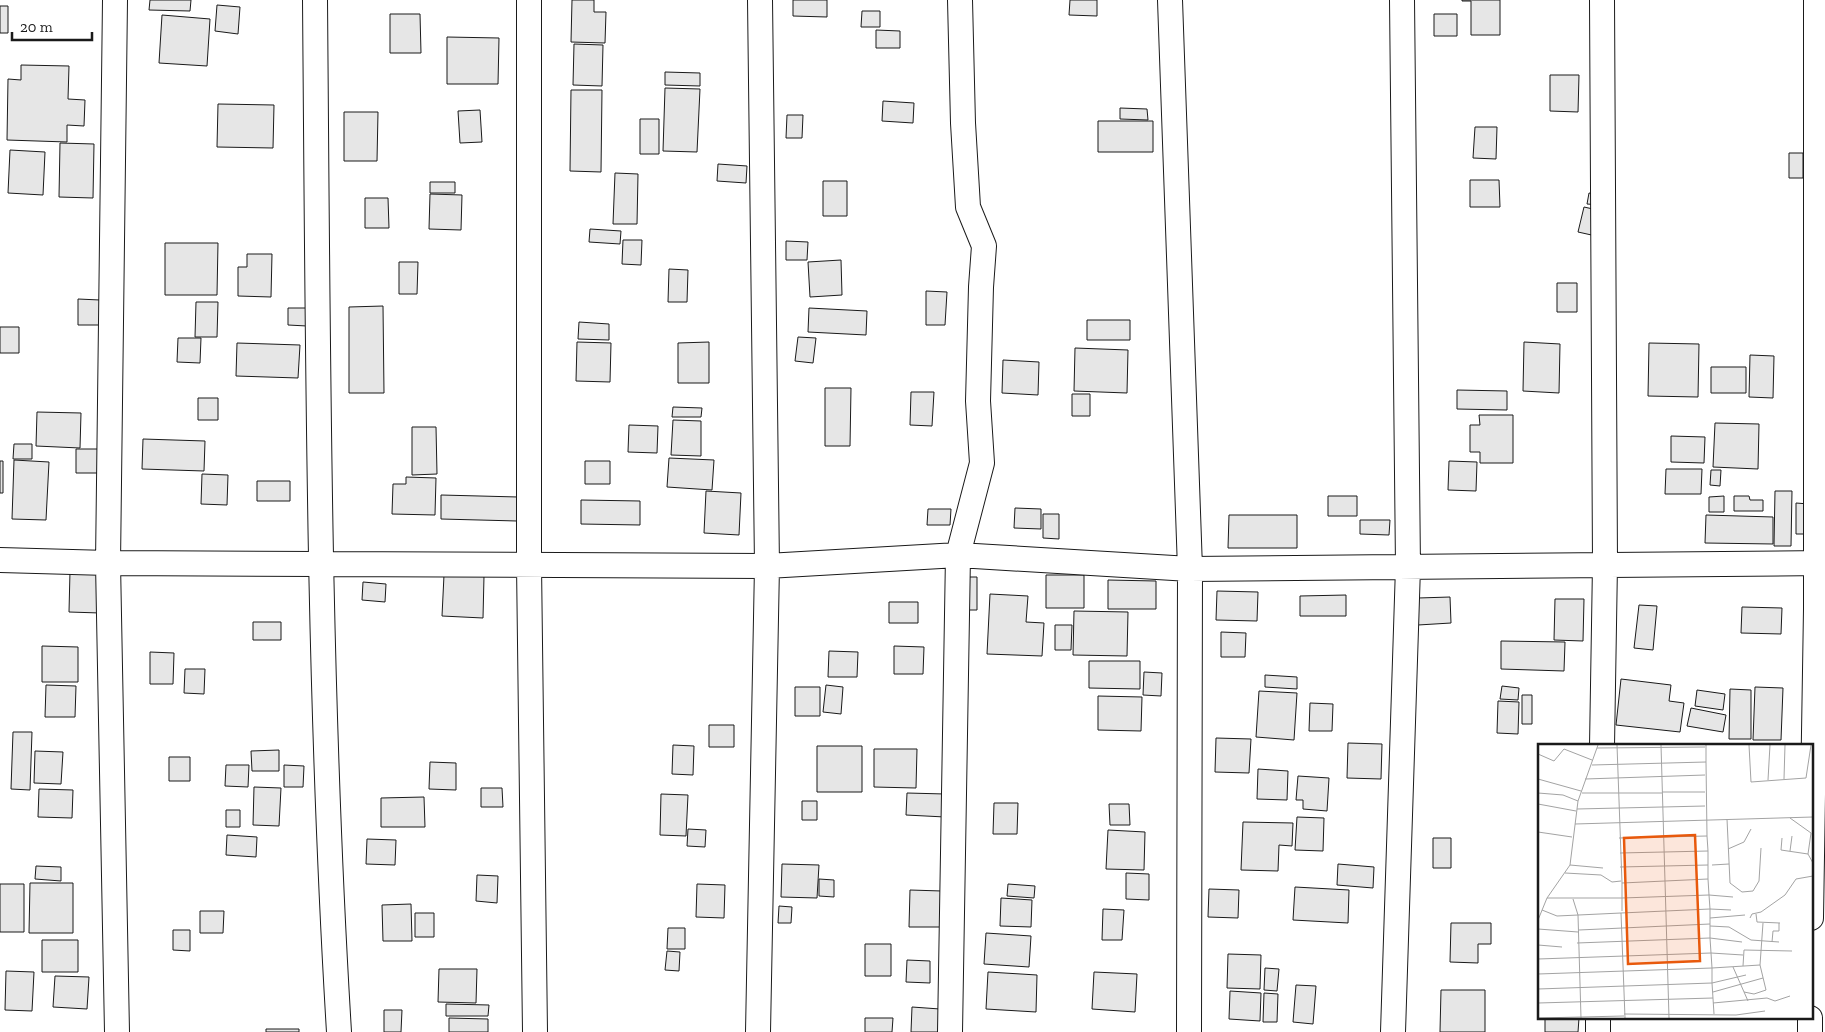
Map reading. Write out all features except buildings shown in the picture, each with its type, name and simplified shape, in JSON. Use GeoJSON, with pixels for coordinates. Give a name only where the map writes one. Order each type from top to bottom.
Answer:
{"type":"FeatureCollection","features":[{"type":"Feature","properties":{"kind":"street"},"geometry":{"type":"LineString","coordinates":[[115,0],[108,562],[117,1032]]}},
{"type":"Feature","properties":{"kind":"street"},"geometry":{"type":"LineString","coordinates":[[315,0],[320,564],[330,887],[339,1032]]}},
{"type":"Feature","properties":{"kind":"street"},"geometry":{"type":"LineString","coordinates":[[529,0],[529,565],[535,1032]]}},
{"type":"Feature","properties":{"kind":"street"},"geometry":{"type":"LineString","coordinates":[[758,1032],[767,566],[760,0]]}},
{"type":"Feature","properties":{"kind":"street"},"geometry":{"type":"LineString","coordinates":[[950,1032],[958,555],[982,463],[978,401],[984,246],[968,207],[963,123],[960,0]]}},
{"type":"Feature","properties":{"kind":"street"},"geometry":{"type":"LineString","coordinates":[[1170,0],[1190,569],[1190,1032]]}},
{"type":"Feature","properties":{"kind":"street"},"geometry":{"type":"LineString","coordinates":[[1393,1032],[1408,567],[1402,0]]}},
{"type":"Feature","properties":{"kind":"street"},"geometry":{"type":"LineString","coordinates":[[1602,0],[1605,564],[1602,744]]}},
{"type":"Feature","properties":{"kind":"street"},"geometry":{"type":"LineString","coordinates":[[1812,879],[1820,563],[1816,0]]}},
{"type":"Feature","properties":{"kind":"street"},"geometry":{"type":"LineString","coordinates":[[0,560],[767,566],[958,555],[1190,569],[1820,563]]}}]}
